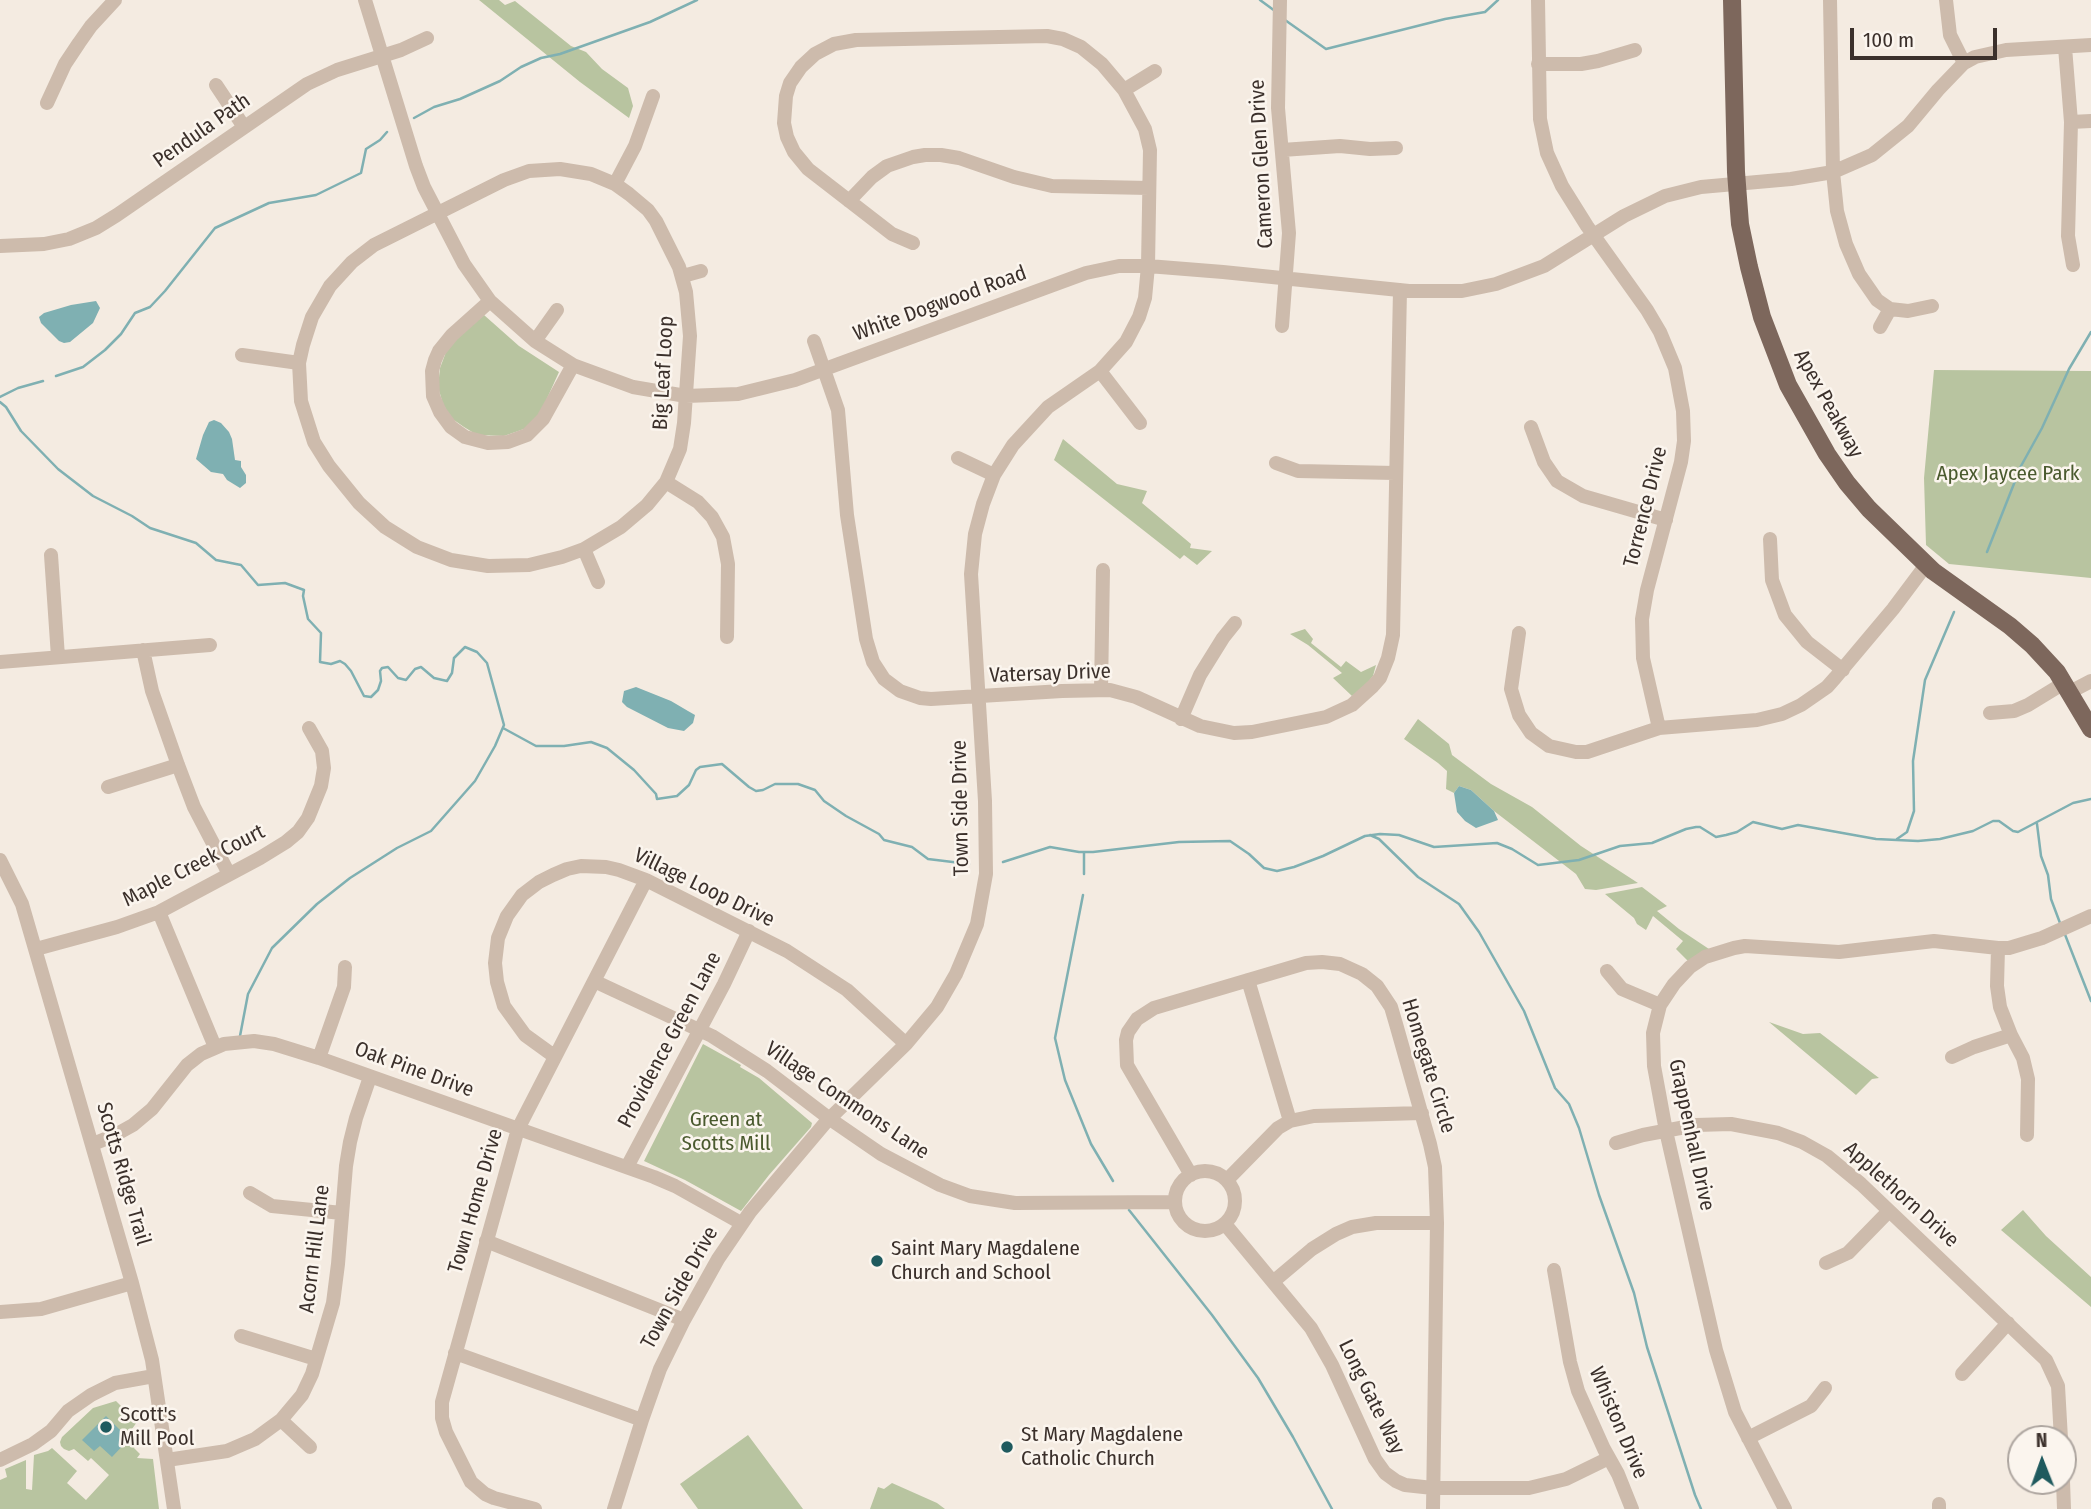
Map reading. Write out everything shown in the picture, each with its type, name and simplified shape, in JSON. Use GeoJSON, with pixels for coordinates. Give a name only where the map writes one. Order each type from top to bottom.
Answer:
{"type":"FeatureCollection","features":[{"type":"Feature","properties":{"kind":"main road","name":"Apex Peakway"},"geometry":{"type":"LineString","coordinates":[[1732,0],[1740,224],[1754,290],[1773,350],[1788,385],[1815,436],[1847,483],[1869,509],[1926,565],[2032,645],[2067,687],[2091,729]]}},
{"type":"Feature","properties":{"kind":"street"},"geometry":{"type":"LineString","coordinates":[[47,103],[65,64],[115,0]]}},
{"type":"Feature","properties":{"kind":"street","name":"White Dogwood Road"},"geometry":{"type":"LineString","coordinates":[[365,0],[416,166],[436,213],[464,264],[490,301],[535,341],[573,365],[634,387],[686,396],[722,396],[761,390],[795,380],[1086,274],[1119,266],[1148,265],[1425,292],[1462,291],[1496,284],[1544,266],[1624,216],[1665,196],[1701,187],[1833,172],[1872,155],[1908,126],[1964,63]]}},
{"type":"Feature","properties":{"kind":"street","name":"Cameron Glen Drive"},"geometry":{"type":"LineString","coordinates":[[1280,0],[1278,108],[1289,233],[1282,326]]}},
{"type":"Feature","properties":{"kind":"street","name":"Torrence Drive"},"geometry":{"type":"LineString","coordinates":[[1538,0],[1540,119],[1547,153],[1562,186],[1593,235],[1655,321],[1675,368],[1683,411],[1684,441],[1677,480],[1643,605],[1641,633],[1645,674],[1659,728]]}},
{"type":"Feature","properties":{"kind":"street"},"geometry":{"type":"LineString","coordinates":[[1830,0],[1833,172],[1837,211],[1852,259],[1867,288],[1889,309],[1908,312],[1932,306]]}},
{"type":"Feature","properties":{"kind":"street"},"geometry":{"type":"LineString","coordinates":[[1946,0],[1950,35],[1964,63],[1986,53],[2006,50],[2091,45]]}},
{"type":"Feature","properties":{"kind":"street","name":"Town Side Drive"},"geometry":{"type":"LineString","coordinates":[[614,1509],[660,1369],[718,1259],[741,1223],[830,1119],[906,1044],[937,1007],[968,949],[980,910],[986,874],[985,801],[972,565],[979,517],[994,475],[1013,444],[1048,407],[1100,371],[1119,352],[1133,330],[1145,298],[1148,265],[1148,141],[1138,114],[1124,90],[1102,64],[1081,47],[1047,36],[856,40],[834,44],[808,60],[790,83],[784,108],[787,137],[800,161],[892,234],[913,243]]}},
{"type":"Feature","properties":{"kind":"street","name":"Pendula Path"},"geometry":{"type":"LineString","coordinates":[[0,246],[44,244],[69,239],[96,228],[317,79],[427,38]]}},
{"type":"Feature","properties":{"kind":"street"},"geometry":{"type":"LineString","coordinates":[[2065,47],[2071,122],[2068,236],[2073,265]]}},
{"type":"Feature","properties":{"kind":"street"},"geometry":{"type":"LineString","coordinates":[[1538,64],[1589,62],[1635,50]]}},
{"type":"Feature","properties":{"kind":"street"},"geometry":{"type":"LineString","coordinates":[[1124,90],[1154,71]]}},
{"type":"Feature","properties":{"kind":"street"},"geometry":{"type":"LineString","coordinates":[[216,85],[244,127]]}},
{"type":"Feature","properties":{"kind":"street"},"geometry":{"type":"LineString","coordinates":[[615,184],[635,146],[653,96]]}},
{"type":"Feature","properties":{"kind":"street"},"geometry":{"type":"LineString","coordinates":[[2071,122],[2091,121]]}},
{"type":"Feature","properties":{"kind":"street"},"geometry":{"type":"LineString","coordinates":[[1282,150],[1340,146],[1396,148]]}},
{"type":"Feature","properties":{"kind":"street"},"geometry":{"type":"LineString","coordinates":[[849,201],[887,166],[925,155],[959,158],[1014,177],[1052,186],[1149,188]]}},
{"type":"Feature","properties":{"kind":"street","name":"Big Leaf Loop"},"geometry":{"type":"LineString","coordinates":[[570,170],[591,174],[615,184],[648,210],[683,276],[690,318],[686,396],[682,440],[666,482],[631,520],[584,549],[529,565],[488,566],[465,563],[443,557],[398,537],[359,503],[344,485],[318,448],[301,401],[299,363],[303,345],[312,317],[330,286],[342,271],[374,245],[504,180],[529,172],[570,170]]}},
{"type":"Feature","properties":{"kind":"street"},"geometry":{"type":"LineString","coordinates":[[683,276],[701,271]]}},
{"type":"Feature","properties":{"kind":"street","name":"Vatersay Drive"},"geometry":{"type":"LineString","coordinates":[[814,341],[838,410],[845,498],[866,639],[873,662],[884,679],[900,691],[931,699],[1110,690],[1136,697],[1181,719],[1219,731],[1252,732],[1339,712],[1363,697],[1380,678],[1388,659],[1393,635],[1400,290]]}},
{"type":"Feature","properties":{"kind":"street"},"geometry":{"type":"LineString","coordinates":[[490,301],[452,335],[435,360],[433,396],[451,427],[472,440],[488,443],[508,442],[527,435],[543,419],[573,365]]}},
{"type":"Feature","properties":{"kind":"street"},"geometry":{"type":"LineString","coordinates":[[1880,327],[1889,309]]}},
{"type":"Feature","properties":{"kind":"street"},"geometry":{"type":"LineString","coordinates":[[535,341],[556,310]]}},
{"type":"Feature","properties":{"kind":"street"},"geometry":{"type":"LineString","coordinates":[[242,355],[299,363]]}},
{"type":"Feature","properties":{"kind":"street"},"geometry":{"type":"LineString","coordinates":[[1100,371],[1140,423]]}},
{"type":"Feature","properties":{"kind":"street"},"geometry":{"type":"LineString","coordinates":[[1531,427],[1544,463],[1557,481],[1583,496],[1666,520]]}},
{"type":"Feature","properties":{"kind":"street"},"geometry":{"type":"LineString","coordinates":[[958,458],[994,475]]}},
{"type":"Feature","properties":{"kind":"street"},"geometry":{"type":"LineString","coordinates":[[1276,463],[1298,471],[1395,473]]}},
{"type":"Feature","properties":{"kind":"street"},"geometry":{"type":"LineString","coordinates":[[666,482],[698,502],[712,517],[723,537],[728,564],[727,637]]}},
{"type":"Feature","properties":{"kind":"street"},"geometry":{"type":"LineString","coordinates":[[1770,539],[1772,580],[1785,615],[1807,642],[1843,670]]}},
{"type":"Feature","properties":{"kind":"street"},"geometry":{"type":"LineString","coordinates":[[584,549],[598,582]]}},
{"type":"Feature","properties":{"kind":"street"},"geometry":{"type":"LineString","coordinates":[[51,555],[58,657]]}},
{"type":"Feature","properties":{"kind":"street"},"geometry":{"type":"LineString","coordinates":[[1519,633],[1511,677],[1513,698],[1524,724],[1541,740],[1561,750],[1587,752],[1659,728],[1757,720],[1791,710],[1814,697],[1843,670],[1926,565]]}},
{"type":"Feature","properties":{"kind":"street"},"geometry":{"type":"LineString","coordinates":[[1101,690],[1103,570]]}},
{"type":"Feature","properties":{"kind":"street"},"geometry":{"type":"LineString","coordinates":[[1181,719],[1200,675],[1234,623]]}},
{"type":"Feature","properties":{"kind":"street"},"geometry":{"type":"LineString","coordinates":[[0,662],[210,645]]}},
{"type":"Feature","properties":{"kind":"street"},"geometry":{"type":"LineString","coordinates":[[143,650],[152,691],[194,807],[229,874]]}},
{"type":"Feature","properties":{"kind":"street"},"geometry":{"type":"LineString","coordinates":[[1990,713],[2014,711],[2067,687],[2091,681]]}},
{"type":"Feature","properties":{"kind":"street","name":"Maple Creek Court"},"geometry":{"type":"LineString","coordinates":[[36,949],[117,927],[159,912],[286,842],[308,818],[316,802],[324,768],[322,751],[309,728]]}},
{"type":"Feature","properties":{"kind":"street"},"geometry":{"type":"LineString","coordinates":[[108,787],[178,765]]}},
{"type":"Feature","properties":{"kind":"street","name":"Scotts Ridge Trail"},"geometry":{"type":"LineString","coordinates":[[0,860],[22,904],[132,1283],[152,1360],[174,1509]]}},
{"type":"Feature","properties":{"kind":"street","name":"Village Loop Drive"},"geometry":{"type":"LineString","coordinates":[[554,1056],[524,1035],[500,997],[495,962],[498,938],[507,916],[522,895],[539,882],[566,869],[581,866],[606,867],[646,880],[808,964],[847,990],[906,1044]]}},
{"type":"Feature","properties":{"kind":"street","name":"Town Home Drive"},"geometry":{"type":"LineString","coordinates":[[535,1509],[485,1494],[471,1482],[446,1432],[441,1411],[443,1392],[517,1129],[646,880]]}},
{"type":"Feature","properties":{"kind":"street"},"geometry":{"type":"LineString","coordinates":[[159,912],[215,1047]]}},
{"type":"Feature","properties":{"kind":"street","name":"Grappenhall Drive"},"geometry":{"type":"LineString","coordinates":[[1785,1509],[1735,1412],[1722,1374],[1666,1131],[1652,1053],[1653,1033],[1660,1005],[1690,967],[1705,957],[1734,948],[1745,946],[1839,953],[1934,941],[1998,948],[2020,946],[2091,916]]}},
{"type":"Feature","properties":{"kind":"street","name":"Providence Green Lane"},"geometry":{"type":"LineString","coordinates":[[627,1167],[749,932]]}},
{"type":"Feature","properties":{"kind":"street"},"geometry":{"type":"LineString","coordinates":[[1998,948],[1997,997],[2023,1058],[2028,1079],[2027,1135]]}},
{"type":"Feature","properties":{"kind":"street","name":"Homegate Circle"},"geometry":{"type":"LineString","coordinates":[[1191,1175],[1127,1065],[1126,1040],[1137,1019],[1154,1009],[1306,962],[1340,964],[1362,974],[1377,986],[1391,1007],[1435,1167],[1437,1223],[1433,1509]]}},
{"type":"Feature","properties":{"kind":"street"},"geometry":{"type":"LineString","coordinates":[[319,1058],[344,987],[345,967]]}},
{"type":"Feature","properties":{"kind":"street"},"geometry":{"type":"LineString","coordinates":[[1607,971],[1622,989],[1660,1005]]}},
{"type":"Feature","properties":{"kind":"street"},"geometry":{"type":"LineString","coordinates":[[1248,980],[1290,1121]]}},
{"type":"Feature","properties":{"kind":"street","name":"Village Commons Lane"},"geometry":{"type":"LineString","coordinates":[[594,981],[699,1030],[767,1071],[830,1119],[909,1171],[940,1185],[970,1196],[1015,1203],[1175,1202]]}},
{"type":"Feature","properties":{"kind":"street"},"geometry":{"type":"LineString","coordinates":[[1952,1057],[2011,1035]]}},
{"type":"Feature","properties":{"kind":"street","name":"Oak Pine Drive"},"geometry":{"type":"LineString","coordinates":[[93,1144],[134,1125],[152,1109],[187,1065],[201,1054],[232,1042],[254,1041],[274,1044],[319,1058],[627,1167],[675,1186],[741,1223]]}},
{"type":"Feature","properties":{"kind":"street","name":"Acorn Hill Lane"},"geometry":{"type":"LineString","coordinates":[[167,1460],[227,1451],[255,1439],[281,1420],[302,1395],[316,1359],[332,1303],[350,1142],[370,1077]]}},
{"type":"Feature","properties":{"kind":"street"},"geometry":{"type":"LineString","coordinates":[[1227,1180],[1278,1128],[1290,1121],[1314,1116],[1422,1113]]}},
{"type":"Feature","properties":{"kind":"street","name":"Applethorn Drive"},"geometry":{"type":"LineString","coordinates":[[1616,1143],[1696,1125],[1731,1124],[1789,1136],[1840,1165],[2046,1360],[2055,1378],[2060,1425]]}},
{"type":"Feature","properties":{"kind":"street"},"geometry":{"type":"LineString","coordinates":[[1200,1172],[1210,1172],[1227,1180],[1232,1189],[1234,1207],[1225,1224],[1208,1230],[1189,1226],[1177,1212],[1175,1202],[1179,1186],[1191,1175],[1200,1172]]}},
{"type":"Feature","properties":{"kind":"street"},"geometry":{"type":"LineString","coordinates":[[250,1193],[272,1206],[342,1213]]}},
{"type":"Feature","properties":{"kind":"street"},"geometry":{"type":"LineString","coordinates":[[1826,1263],[1848,1253],[1889,1211]]}},
{"type":"Feature","properties":{"kind":"street"},"geometry":{"type":"LineString","coordinates":[[1274,1281],[1312,1249],[1352,1227],[1376,1223],[1437,1223]]}},
{"type":"Feature","properties":{"kind":"street","name":"Long Gate Way"},"geometry":{"type":"LineString","coordinates":[[1225,1224],[1302,1315],[1318,1340],[1380,1466],[1391,1477],[1405,1485],[1433,1488],[1518,1489],[1566,1479],[1609,1458]]}},
{"type":"Feature","properties":{"kind":"street"},"geometry":{"type":"LineString","coordinates":[[486,1241],[684,1320]]}},
{"type":"Feature","properties":{"kind":"street","name":"Whiston Drive"},"geometry":{"type":"LineString","coordinates":[[1554,1270],[1574,1376],[1588,1414],[1632,1509]]}},
{"type":"Feature","properties":{"kind":"street"},"geometry":{"type":"LineString","coordinates":[[0,1312],[41,1309],[132,1283]]}},
{"type":"Feature","properties":{"kind":"street"},"geometry":{"type":"LineString","coordinates":[[1962,1374],[2008,1323]]}},
{"type":"Feature","properties":{"kind":"street"},"geometry":{"type":"LineString","coordinates":[[241,1336],[316,1359]]}},
{"type":"Feature","properties":{"kind":"street"},"geometry":{"type":"LineString","coordinates":[[455,1353],[642,1420]]}},
{"type":"Feature","properties":{"kind":"street"},"geometry":{"type":"LineString","coordinates":[[0,1460],[51,1431],[68,1411],[91,1395],[116,1383],[154,1376]]}},
{"type":"Feature","properties":{"kind":"street"},"geometry":{"type":"LineString","coordinates":[[1748,1438],[1811,1406],[1825,1388]]}},
{"type":"Feature","properties":{"kind":"street"},"geometry":{"type":"LineString","coordinates":[[281,1420],[310,1447]]}},
{"type":"Feature","properties":{"kind":"green space"},"geometry":{"type":"Polygon","coordinates":[[[479,0],[499,0],[505,5],[515,1],[571,46],[586,52],[602,69],[628,88],[633,106],[629,118],[580,82],[479,0]]]}},
{"type":"Feature","properties":{"kind":"green space"},"geometry":{"type":"Polygon","coordinates":[[[484,315],[519,346],[559,372],[540,414],[524,429],[504,436],[477,435],[451,418],[438,387],[440,368],[446,352],[456,339],[484,315]]]}},
{"type":"Feature","properties":{"kind":"green space","name":"Apex Jaycee Park"},"geometry":{"type":"Polygon","coordinates":[[[1934,370],[2091,371],[2091,578],[1949,564],[1926,545],[1924,478],[1934,370]]]}},
{"type":"Feature","properties":{"kind":"green space"},"geometry":{"type":"Polygon","coordinates":[[[1063,439],[1117,484],[1147,491],[1142,503],[1191,544],[1190,548],[1212,551],[1197,565],[1184,555],[1180,559],[1054,460],[1063,439]]]}},
{"type":"Feature","properties":{"kind":"green space"},"geometry":{"type":"Polygon","coordinates":[[[1305,629],[1313,639],[1311,643],[1341,667],[1346,661],[1361,672],[1376,665],[1373,676],[1364,687],[1352,696],[1333,678],[1342,673],[1290,634],[1305,629]]]}},
{"type":"Feature","properties":{"kind":"green space"},"geometry":{"type":"Polygon","coordinates":[[[1418,719],[1449,744],[1452,755],[1491,784],[1532,807],[1581,846],[1638,883],[1596,890],[1585,889],[1576,874],[1471,790],[1459,786],[1454,793],[1446,789],[1447,771],[1404,739],[1418,719]]]}},
{"type":"Feature","properties":{"kind":"green space"},"geometry":{"type":"Polygon","coordinates":[[[1642,887],[1667,906],[1657,911],[1709,949],[1688,961],[1676,949],[1683,941],[1653,916],[1646,930],[1605,894],[1642,887]]]}},
{"type":"Feature","properties":{"kind":"green space"},"geometry":{"type":"Polygon","coordinates":[[[1769,1022],[1803,1034],[1820,1033],[1879,1078],[1872,1079],[1856,1095],[1769,1022]]]}},
{"type":"Feature","properties":{"kind":"green space","name":"Green at Scotts Mill"},"geometry":{"type":"Polygon","coordinates":[[[703,1044],[759,1078],[812,1123],[741,1211],[644,1161],[703,1044]]]}},
{"type":"Feature","properties":{"kind":"green space"},"geometry":{"type":"Polygon","coordinates":[[[2023,1210],[2046,1236],[2091,1277],[2091,1307],[2001,1230],[2023,1210]]]}},
{"type":"Feature","properties":{"kind":"green space"},"geometry":{"type":"Polygon","coordinates":[[[116,1401],[137,1422],[132,1429],[138,1441],[134,1448],[140,1454],[137,1458],[153,1459],[159,1509],[0,1509],[0,1480],[7,1477],[5,1469],[26,1460],[26,1489],[32,1490],[34,1455],[52,1448],[77,1471],[67,1483],[86,1500],[109,1475],[91,1458],[88,1461],[74,1449],[64,1449],[60,1442],[93,1408],[116,1401]]]}},
{"type":"Feature","properties":{"kind":"green space"},"geometry":{"type":"Polygon","coordinates":[[[748,1435],[803,1509],[698,1509],[680,1484],[748,1435]]]}},
{"type":"Feature","properties":{"kind":"green space"},"geometry":{"type":"Polygon","coordinates":[[[892,1483],[945,1509],[870,1509],[878,1487],[884,1489],[892,1483]]]}},
{"type":"Feature","properties":{"kind":"water"},"geometry":{"type":"Polygon","coordinates":[[[96,301],[100,308],[93,323],[70,342],[59,341],[41,323],[39,317],[44,313],[96,301]]]}},
{"type":"Feature","properties":{"kind":"water"},"geometry":{"type":"Polygon","coordinates":[[[214,420],[229,432],[235,460],[241,461],[246,483],[240,488],[223,474],[211,472],[196,459],[209,422],[214,420]]]}},
{"type":"Feature","properties":{"kind":"water"},"geometry":{"type":"Polygon","coordinates":[[[636,687],[671,701],[695,715],[693,723],[684,731],[668,728],[627,707],[622,702],[624,691],[636,687]]]}},
{"type":"Feature","properties":{"kind":"water"},"geometry":{"type":"Polygon","coordinates":[[[1459,786],[1471,790],[1494,811],[1498,820],[1476,828],[1465,821],[1457,812],[1454,793],[1459,786]]]}},
{"type":"Feature","properties":{"kind":"water","name":"Scott's Mill Pool"},"geometry":{"type":"Polygon","coordinates":[[[106,1416],[129,1439],[112,1457],[100,1446],[94,1451],[82,1440],[106,1416]]]}},
{"type":"Feature","properties":{"kind":"waterway"},"geometry":{"type":"LineString","coordinates":[[414,118],[434,107],[500,81],[541,58],[560,54],[650,22],[697,0]]}},
{"type":"Feature","properties":{"kind":"waterway"},"geometry":{"type":"LineString","coordinates":[[1260,0],[1275,11]]}},
{"type":"Feature","properties":{"kind":"waterway"},"geometry":{"type":"LineString","coordinates":[[1285,20],[1326,49],[1445,19],[1485,12],[1498,0]]}},
{"type":"Feature","properties":{"kind":"waterway"},"geometry":{"type":"LineString","coordinates":[[56,376],[83,367],[105,350],[121,334],[135,313],[150,307],[165,291],[215,228],[269,203],[316,195],[361,173],[366,149],[387,132]]}},
{"type":"Feature","properties":{"kind":"waterway"},"geometry":{"type":"LineString","coordinates":[[1987,552],[2021,466],[2069,369],[2091,332]]}},
{"type":"Feature","properties":{"kind":"waterway"},"geometry":{"type":"LineString","coordinates":[[0,397],[18,388],[43,381]]}},
{"type":"Feature","properties":{"kind":"waterway"},"geometry":{"type":"LineString","coordinates":[[0,402],[21,431],[58,469],[93,496],[150,528],[196,543],[216,560],[241,565],[258,585],[285,583],[304,590],[308,619],[321,633],[320,662],[331,664],[340,661],[345,664],[364,696],[371,697],[378,690],[382,668],[388,667],[398,678],[406,680],[415,669],[421,667],[434,678],[447,681],[452,673],[454,658],[465,647],[477,652],[487,663],[504,725],[475,781],[431,831],[397,848],[350,878],[317,904],[272,948],[248,994],[240,1036]]}},
{"type":"Feature","properties":{"kind":"waterway"},"geometry":{"type":"LineString","coordinates":[[1897,839],[1907,832],[1914,811],[1913,761],[1925,680],[1954,612]]}},
{"type":"Feature","properties":{"kind":"waterway"},"geometry":{"type":"LineString","coordinates":[[503,728],[536,746],[591,742],[607,748],[634,770],[656,794],[657,799],[677,796],[689,785],[700,767],[722,764],[756,791],[775,784],[798,784],[815,790],[824,801],[879,834],[884,840],[912,847],[928,859],[969,864]]}},
{"type":"Feature","properties":{"kind":"waterway"},"geometry":{"type":"LineString","coordinates":[[1003,862],[1050,847],[1093,852],[1179,842],[1230,841],[1264,868],[1277,871],[1323,856],[1365,836],[1380,834],[1399,835],[1434,847],[1497,843],[1538,865],[1579,860],[1620,846],[1652,843],[1696,827],[1716,837],[1737,832],[1753,822],[1782,829],[1798,825],[1876,839],[1918,841],[1973,831],[1993,821],[1999,821],[2018,832],[2073,803],[2091,799]]}},
{"type":"Feature","properties":{"kind":"waterway"},"geometry":{"type":"LineString","coordinates":[[2037,824],[2041,856],[2048,875],[2051,899],[2060,923]]}},
{"type":"Feature","properties":{"kind":"waterway"},"geometry":{"type":"LineString","coordinates":[[1370,835],[1379,839],[1418,877],[1459,904],[1479,932],[1524,1011],[1555,1088],[1569,1104],[1579,1128],[1701,1509]]}},
{"type":"Feature","properties":{"kind":"waterway"},"geometry":{"type":"LineString","coordinates":[[1084,853],[1084,874]]}},
{"type":"Feature","properties":{"kind":"waterway"},"geometry":{"type":"LineString","coordinates":[[1083,895],[1055,1038],[1065,1080],[1091,1144],[1113,1181]]}},
{"type":"Feature","properties":{"kind":"waterway"},"geometry":{"type":"LineString","coordinates":[[2064,932],[2091,1001]]}},
{"type":"Feature","properties":{"kind":"waterway"},"geometry":{"type":"LineString","coordinates":[[1129,1210],[1258,1378],[1332,1509]]}},
{"type":"Feature","properties":{"kind":"place","name":"Saint Mary Magdalene Church and School"},"geometry":{"type":"Point","coordinates":[877,1261]}},
{"type":"Feature","properties":{"kind":"place","name":"Scott's Mill Pool"},"geometry":{"type":"Point","coordinates":[106,1427]}},
{"type":"Feature","properties":{"kind":"place","name":"St Mary Magdalene Catholic Church"},"geometry":{"type":"Point","coordinates":[1007,1447]}}]}
